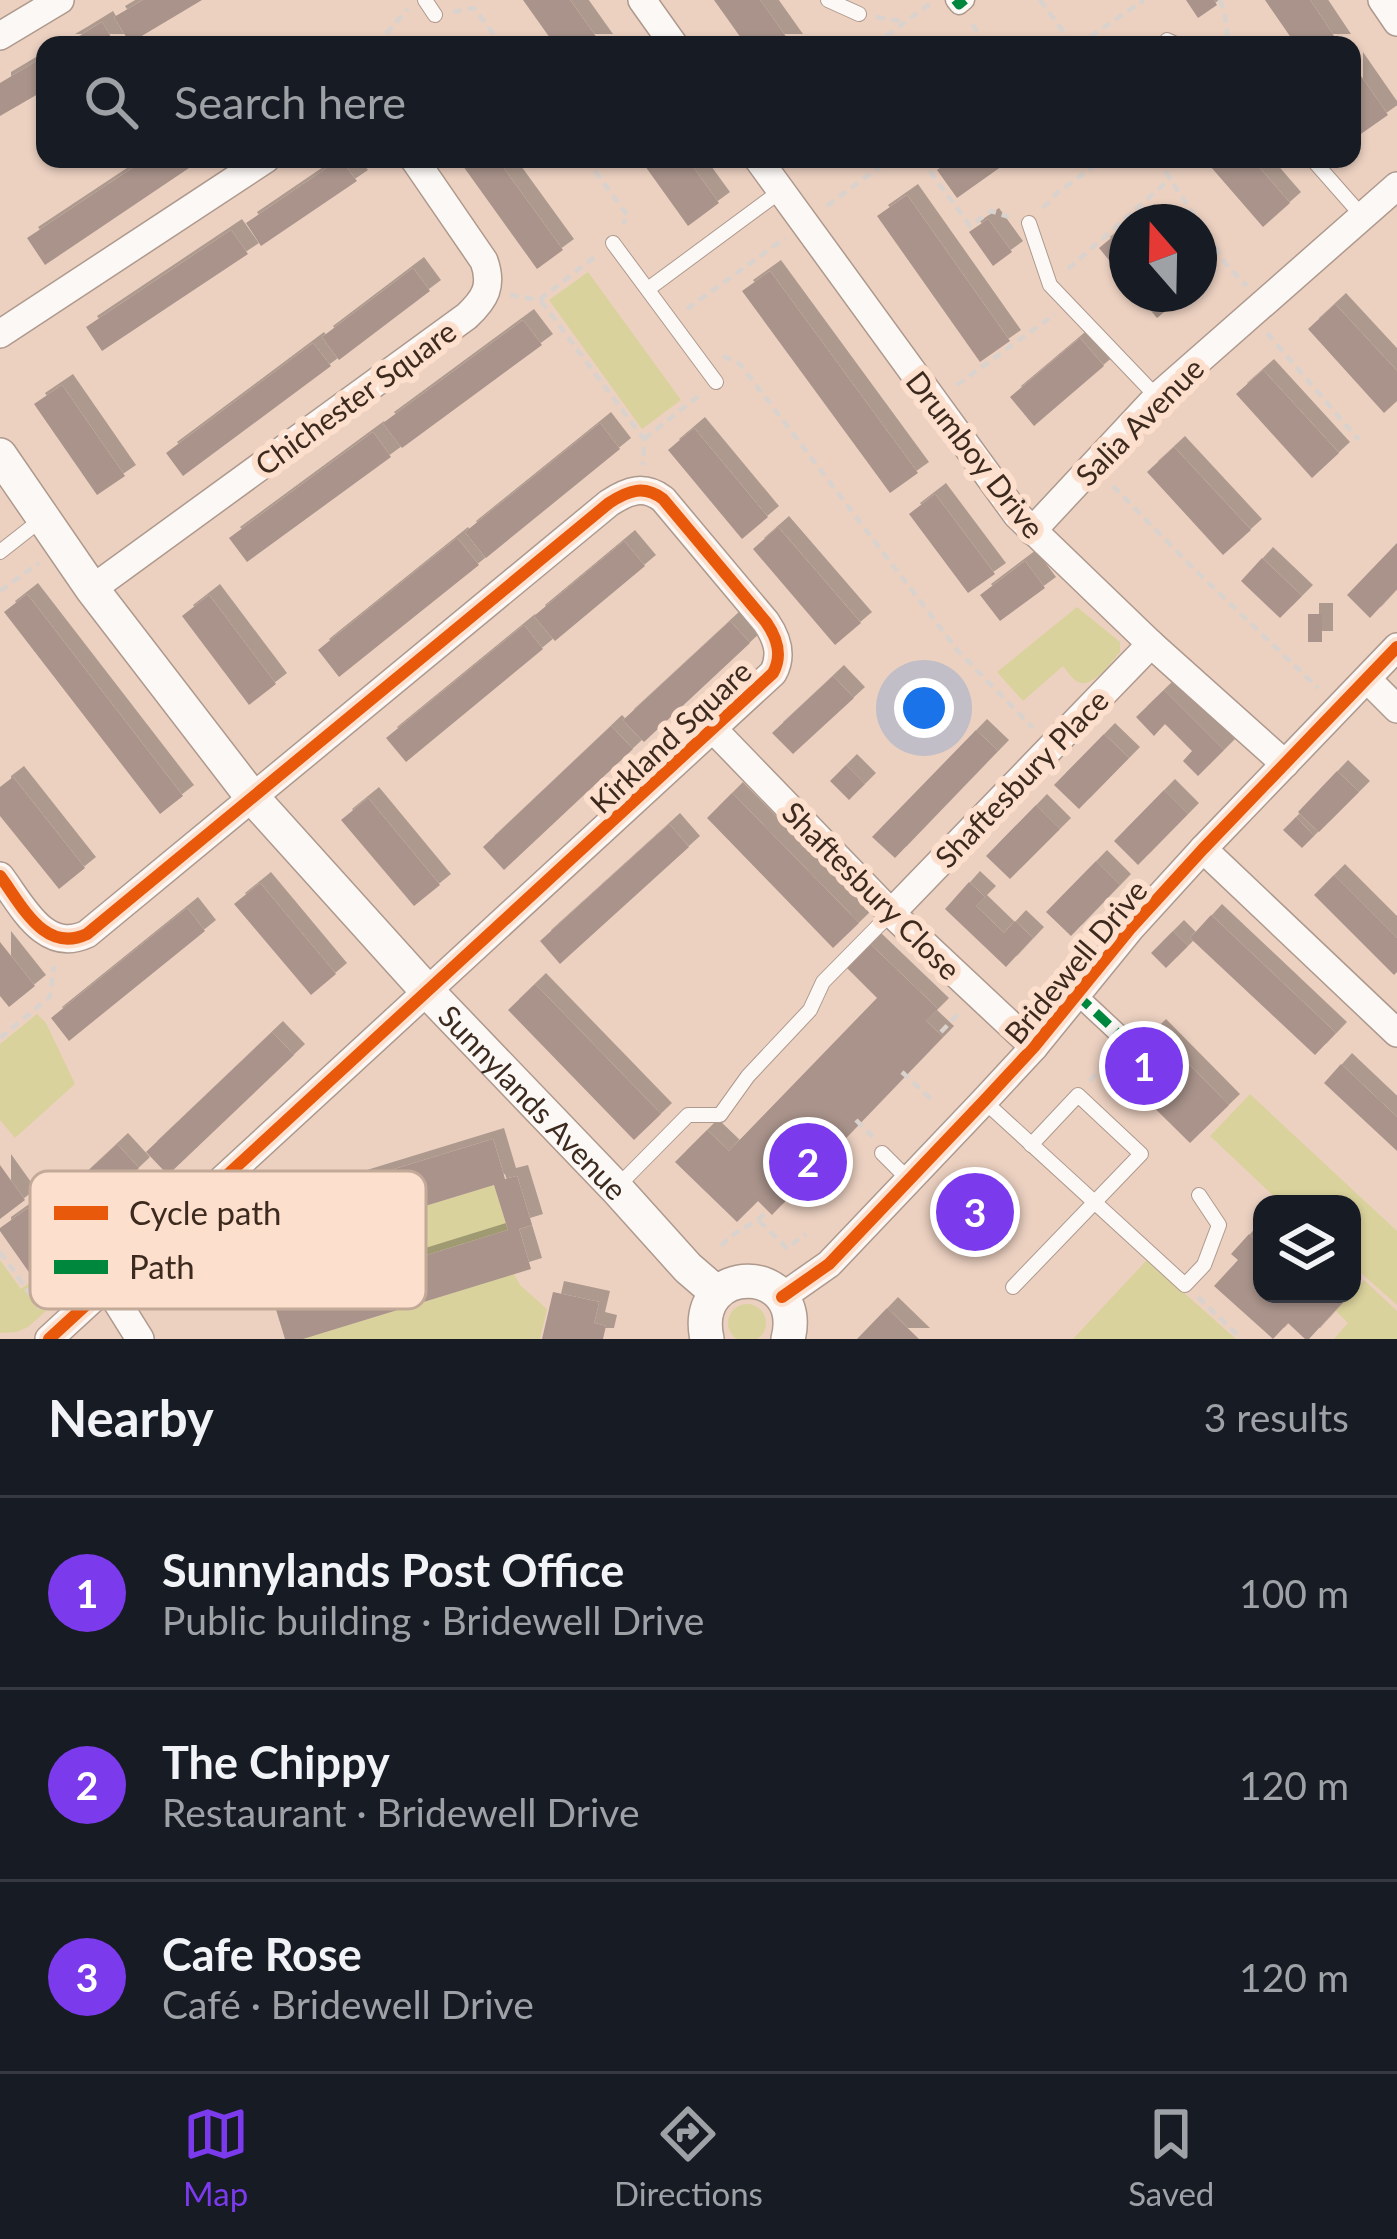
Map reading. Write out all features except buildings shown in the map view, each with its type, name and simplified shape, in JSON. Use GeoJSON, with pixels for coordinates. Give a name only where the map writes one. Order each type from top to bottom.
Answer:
{"type":"FeatureCollection","features":[{"type":"Feature","properties":{"kind":"street"},"geometry":{"type":"LineString","coordinates":[[0,36],[60,0]]}},
{"type":"Feature","properties":{"kind":"street"},"geometry":{"type":"LineString","coordinates":[[642,0],[668,36]]}},
{"type":"Feature","properties":{"kind":"street"},"geometry":{"type":"LineString","coordinates":[[1383,0],[1397,22]]}},
{"type":"Feature","properties":{"kind":"street"},"geometry":{"type":"LineString","coordinates":[[0,334],[252,168]]}},
{"type":"Feature","properties":{"kind":"street"},"geometry":{"type":"LineString","coordinates":[[420,168],[484,261],[487,292]]}},
{"type":"Feature","properties":{"kind":"street","name":"Drumboy Drive"},"geometry":{"type":"LineString","coordinates":[[765,168],[1016,514],[1285,764]]}},
{"type":"Feature","properties":{"kind":"street","name":"Salia Avenue"},"geometry":{"type":"LineString","coordinates":[[1032,531],[1157,397],[1397,186]]}},
{"type":"Feature","properties":{"kind":"street","name":"Chichester Square"},"geometry":{"type":"LineString","coordinates":[[92,589],[466,316],[487,292]]}},
{"type":"Feature","properties":{"kind":"street","name":"Sunnylands Avenue"},"geometry":{"type":"LineString","coordinates":[[0,455],[92,589],[252,796],[428,992],[688,1268],[717,1293]]}},
{"type":"Feature","properties":{"kind":"street"},"geometry":{"type":"LineString","coordinates":[[0,876],[33,920],[56,939],[87,934],[609,503],[642,489]]}},
{"type":"Feature","properties":{"kind":"street","name":"Kirkland Square"},"geometry":{"type":"LineString","coordinates":[[231,1171],[773,673],[779,659],[766,622],[667,503],[642,489]]}},
{"type":"Feature","properties":{"kind":"street","name":"Shaftesbury Place"},"geometry":{"type":"LineString","coordinates":[[891,913],[1151,644]]}},
{"type":"Feature","properties":{"kind":"street","name":"Bridewell Drive"},"geometry":{"type":"LineString","coordinates":[[782,1298],[829,1264],[984,1101],[1203,849],[1397,647]]}},
{"type":"Feature","properties":{"kind":"street"},"geometry":{"type":"LineString","coordinates":[[1367,679],[1397,709]]}},
{"type":"Feature","properties":{"kind":"street","name":"Shaftesbury Close"},"geometry":{"type":"LineString","coordinates":[[713,730],[891,913],[1034,1047]]}},
{"type":"Feature","properties":{"kind":"street"},"geometry":{"type":"LineString","coordinates":[[1203,849],[1397,1034]]}},
{"type":"Feature","properties":{"kind":"street"},"geometry":{"type":"LineString","coordinates":[[1076,994],[1129,1044]]}},
{"type":"Feature","properties":{"kind":"street"},"geometry":{"type":"LineString","coordinates":[[707,1339],[705,1315],[717,1293],[744,1281],[772,1287],[782,1298],[791,1321],[788,1339]]}},
{"type":"Feature","properties":{"kind":"street","name":"Kirkland Square"},"geometry":{"type":"LineString","coordinates":[[53,1335],[81,1309]]}},
{"type":"Feature","properties":{"kind":"street"},"geometry":{"type":"LineString","coordinates":[[121,1309],[140,1339]]}},
{"type":"Feature","properties":{"kind":"lane"},"geometry":{"type":"LineString","coordinates":[[425,0],[435,15]]}},
{"type":"Feature","properties":{"kind":"lane"},"geometry":{"type":"LineString","coordinates":[[828,0],[859,14]]}},
{"type":"Feature","properties":{"kind":"lane"},"geometry":{"type":"LineString","coordinates":[[1320,168],[1363,217]]}},
{"type":"Feature","properties":{"kind":"lane"},"geometry":{"type":"LineString","coordinates":[[647,290],[782,190]]}},
{"type":"Feature","properties":{"kind":"lane"},"geometry":{"type":"LineString","coordinates":[[1029,223],[1050,285],[1157,397]]}},
{"type":"Feature","properties":{"kind":"lane"},"geometry":{"type":"LineString","coordinates":[[614,243],[716,382]]}},
{"type":"Feature","properties":{"kind":"lane"},"geometry":{"type":"LineString","coordinates":[[0,551],[52,533]]}},
{"type":"Feature","properties":{"kind":"lane"},"geometry":{"type":"LineString","coordinates":[[616,1188],[688,1115],[720,1115],[748,1076],[810,1010],[823,982],[891,913]]}},
{"type":"Feature","properties":{"kind":"lane"},"geometry":{"type":"LineString","coordinates":[[1013,1287],[1141,1154],[1078,1095],[1031,1145]]}},
{"type":"Feature","properties":{"kind":"lane"},"geometry":{"type":"LineString","coordinates":[[984,1101],[1185,1285],[1204,1265],[1219,1225],[1199,1195]]}},
{"type":"Feature","properties":{"kind":"lane"},"geometry":{"type":"LineString","coordinates":[[882,1153],[909,1180]]}},
{"type":"Feature","properties":{"kind":"path"},"geometry":{"type":"LineString","coordinates":[[384,36],[416,0]]}},
{"type":"Feature","properties":{"kind":"path"},"geometry":{"type":"LineString","coordinates":[[886,36],[936,0]]}},
{"type":"Feature","properties":{"kind":"path"},"geometry":{"type":"LineString","coordinates":[[1040,0],[1065,36]]}},
{"type":"Feature","properties":{"kind":"path"},"geometry":{"type":"LineString","coordinates":[[1089,36],[1144,0]]}},
{"type":"Feature","properties":{"kind":"path"},"geometry":{"type":"LineString","coordinates":[[1219,0],[1227,36]]}},
{"type":"Feature","properties":{"kind":"path"},"geometry":{"type":"LineString","coordinates":[[435,15],[474,8],[495,36]]}},
{"type":"Feature","properties":{"kind":"path"},"geometry":{"type":"LineString","coordinates":[[859,14],[905,22]]}},
{"type":"Feature","properties":{"kind":"path"},"geometry":{"type":"LineString","coordinates":[[539,300],[614,243],[628,215],[593,168]]}},
{"type":"Feature","properties":{"kind":"path"},"geometry":{"type":"LineString","coordinates":[[671,321],[878,168]]}},
{"type":"Feature","properties":{"kind":"path"},"geometry":{"type":"LineString","coordinates":[[927,168],[970,226],[991,212],[1029,223],[1058,192],[1091,168]]}},
{"type":"Feature","properties":{"kind":"path"},"geometry":{"type":"LineString","coordinates":[[1163,168],[1257,309],[1359,440]]}},
{"type":"Feature","properties":{"kind":"path"},"geometry":{"type":"LineString","coordinates":[[1050,285],[1170,178]]}},
{"type":"Feature","properties":{"kind":"path"},"geometry":{"type":"LineString","coordinates":[[487,292],[539,300],[644,439],[642,489]]}},
{"type":"Feature","properties":{"kind":"path"},"geometry":{"type":"LineString","coordinates":[[934,402],[1069,304]]}},
{"type":"Feature","properties":{"kind":"path"},"geometry":{"type":"LineString","coordinates":[[685,340],[740,364],[958,651],[1052,747]]}},
{"type":"Feature","properties":{"kind":"path"},"geometry":{"type":"LineString","coordinates":[[644,439],[716,382]]}},
{"type":"Feature","properties":{"kind":"path"},"geometry":{"type":"LineString","coordinates":[[1092,464],[1339,708]]}},
{"type":"Feature","properties":{"kind":"path"},"geometry":{"type":"LineString","coordinates":[[0,591],[52,533]]}},
{"type":"Feature","properties":{"kind":"path"},"geometry":{"type":"LineString","coordinates":[[0,1038],[50,997],[56,939]]}},
{"type":"Feature","properties":{"kind":"path"},"geometry":{"type":"LineString","coordinates":[[1078,1095],[1129,1044]]}},
{"type":"Feature","properties":{"kind":"path"},"geometry":{"type":"LineString","coordinates":[[902,1072],[932,1100]]}},
{"type":"Feature","properties":{"kind":"path"},"geometry":{"type":"LineString","coordinates":[[807,1171],[838,1200]]}},
{"type":"Feature","properties":{"kind":"path"},"geometry":{"type":"LineString","coordinates":[[721,1246],[734,1231],[767,1211]]}},
{"type":"Feature","properties":{"kind":"path"},"geometry":{"type":"LineString","coordinates":[[759,1220],[787,1248],[806,1234]]}},
{"type":"Feature","properties":{"kind":"path"},"geometry":{"type":"LineString","coordinates":[[0,1252],[30,1301]]}},
{"type":"Feature","properties":{"kind":"path"},"geometry":{"type":"LineString","coordinates":[[1185,1285],[1242,1339]]}},
{"type":"Feature","properties":{"kind":"path"},"geometry":{"type":"LineString","coordinates":[[35,1309],[53,1335]]}},
{"type":"Feature","properties":{"kind":"shaded area"},"geometry":{"type":"Polygon","coordinates":[[[588,272],[681,400],[642,429],[549,300],[588,272]]]}},
{"type":"Feature","properties":{"kind":"shaded area"},"geometry":{"type":"Polygon","coordinates":[[[1077,607],[1120,642],[1120,652],[1090,682],[1078,682],[1063,666],[1023,701],[997,672],[1077,607]]]}},
{"type":"Feature","properties":{"kind":"shaded area"},"geometry":{"type":"Polygon","coordinates":[[[37,1014],[46,1023],[75,1084],[15,1138],[0,1120],[0,1044],[37,1014]]]}},
{"type":"Feature","properties":{"kind":"shaded area"},"geometry":{"type":"Polygon","coordinates":[[[1250,1094],[1358,1195],[1272,1195],[1210,1136],[1250,1094]]]}},
{"type":"Feature","properties":{"kind":"shaded area"},"geometry":{"type":"Polygon","coordinates":[[[494,1185],[508,1230],[426,1255],[426,1206],[494,1185]]]}},
{"type":"Feature","properties":{"kind":"shaded area"},"geometry":{"type":"Polygon","coordinates":[[[1361,1197],[1397,1231],[1397,1305],[1361,1273],[1361,1197]]]}},
{"type":"Feature","properties":{"kind":"shaded area"},"geometry":{"type":"Polygon","coordinates":[[[0,1260],[21,1289],[30,1283],[30,1309],[48,1309],[28,1327],[0,1333],[0,1260]]]}},
{"type":"Feature","properties":{"kind":"shaded area"},"geometry":{"type":"Polygon","coordinates":[[[1147,1260],[1236,1339],[1073,1339],[1147,1260]]]}},
{"type":"Feature","properties":{"kind":"shaded area"},"geometry":{"type":"Polygon","coordinates":[[[514,1274],[547,1309],[540,1339],[303,1339],[400,1309],[426,1309],[426,1301],[514,1274]]]}},
{"type":"Feature","properties":{"kind":"shaded area"},"geometry":{"type":"Polygon","coordinates":[[[1364,1280],[1397,1311],[1397,1339],[1334,1339],[1348,1323],[1336,1311],[1343,1303],[1361,1303],[1364,1280]]]}},
{"type":"Feature","properties":{"kind":"shaded area"},"geometry":{"type":"Polygon","coordinates":[[[740,1305],[754,1305],[765,1316],[765,1330],[758,1339],[736,1339],[729,1330],[729,1316],[740,1305]]]}},
{"type":"Feature","properties":{"kind":"marked path"},"geometry":{"type":"LineString","coordinates":[[955,0],[959,5],[965,0]]}},
{"type":"Feature","properties":{"kind":"marked path"},"geometry":{"type":"LineString","coordinates":[[1076,994],[1135,1049]]}},
{"type":"Feature","properties":{"kind":"cycle path"},"geometry":{"type":"LineString","coordinates":[[0,876],[46,932],[72,938],[87,934],[609,503],[630,492],[649,492],[663,499],[766,622],[778,653],[773,673],[232,1171]]}},
{"type":"Feature","properties":{"kind":"cycle path"},"geometry":{"type":"LineString","coordinates":[[782,1297],[829,1264],[984,1101],[1130,929],[1397,647]]}},
{"type":"Feature","properties":{"kind":"cycle path"},"geometry":{"type":"LineString","coordinates":[[49,1339],[82,1309]]}},
{"type":"Feature","properties":{"kind":"place","name":"Sunnylands Post Office"},"geometry":{"type":"Point","coordinates":[1144,1066]}},
{"type":"Feature","properties":{"kind":"place","name":"The Chippy"},"geometry":{"type":"Point","coordinates":[808,1162]}},
{"type":"Feature","properties":{"kind":"place","name":"Cafe Rose"},"geometry":{"type":"Point","coordinates":[975,1212]}}]}
